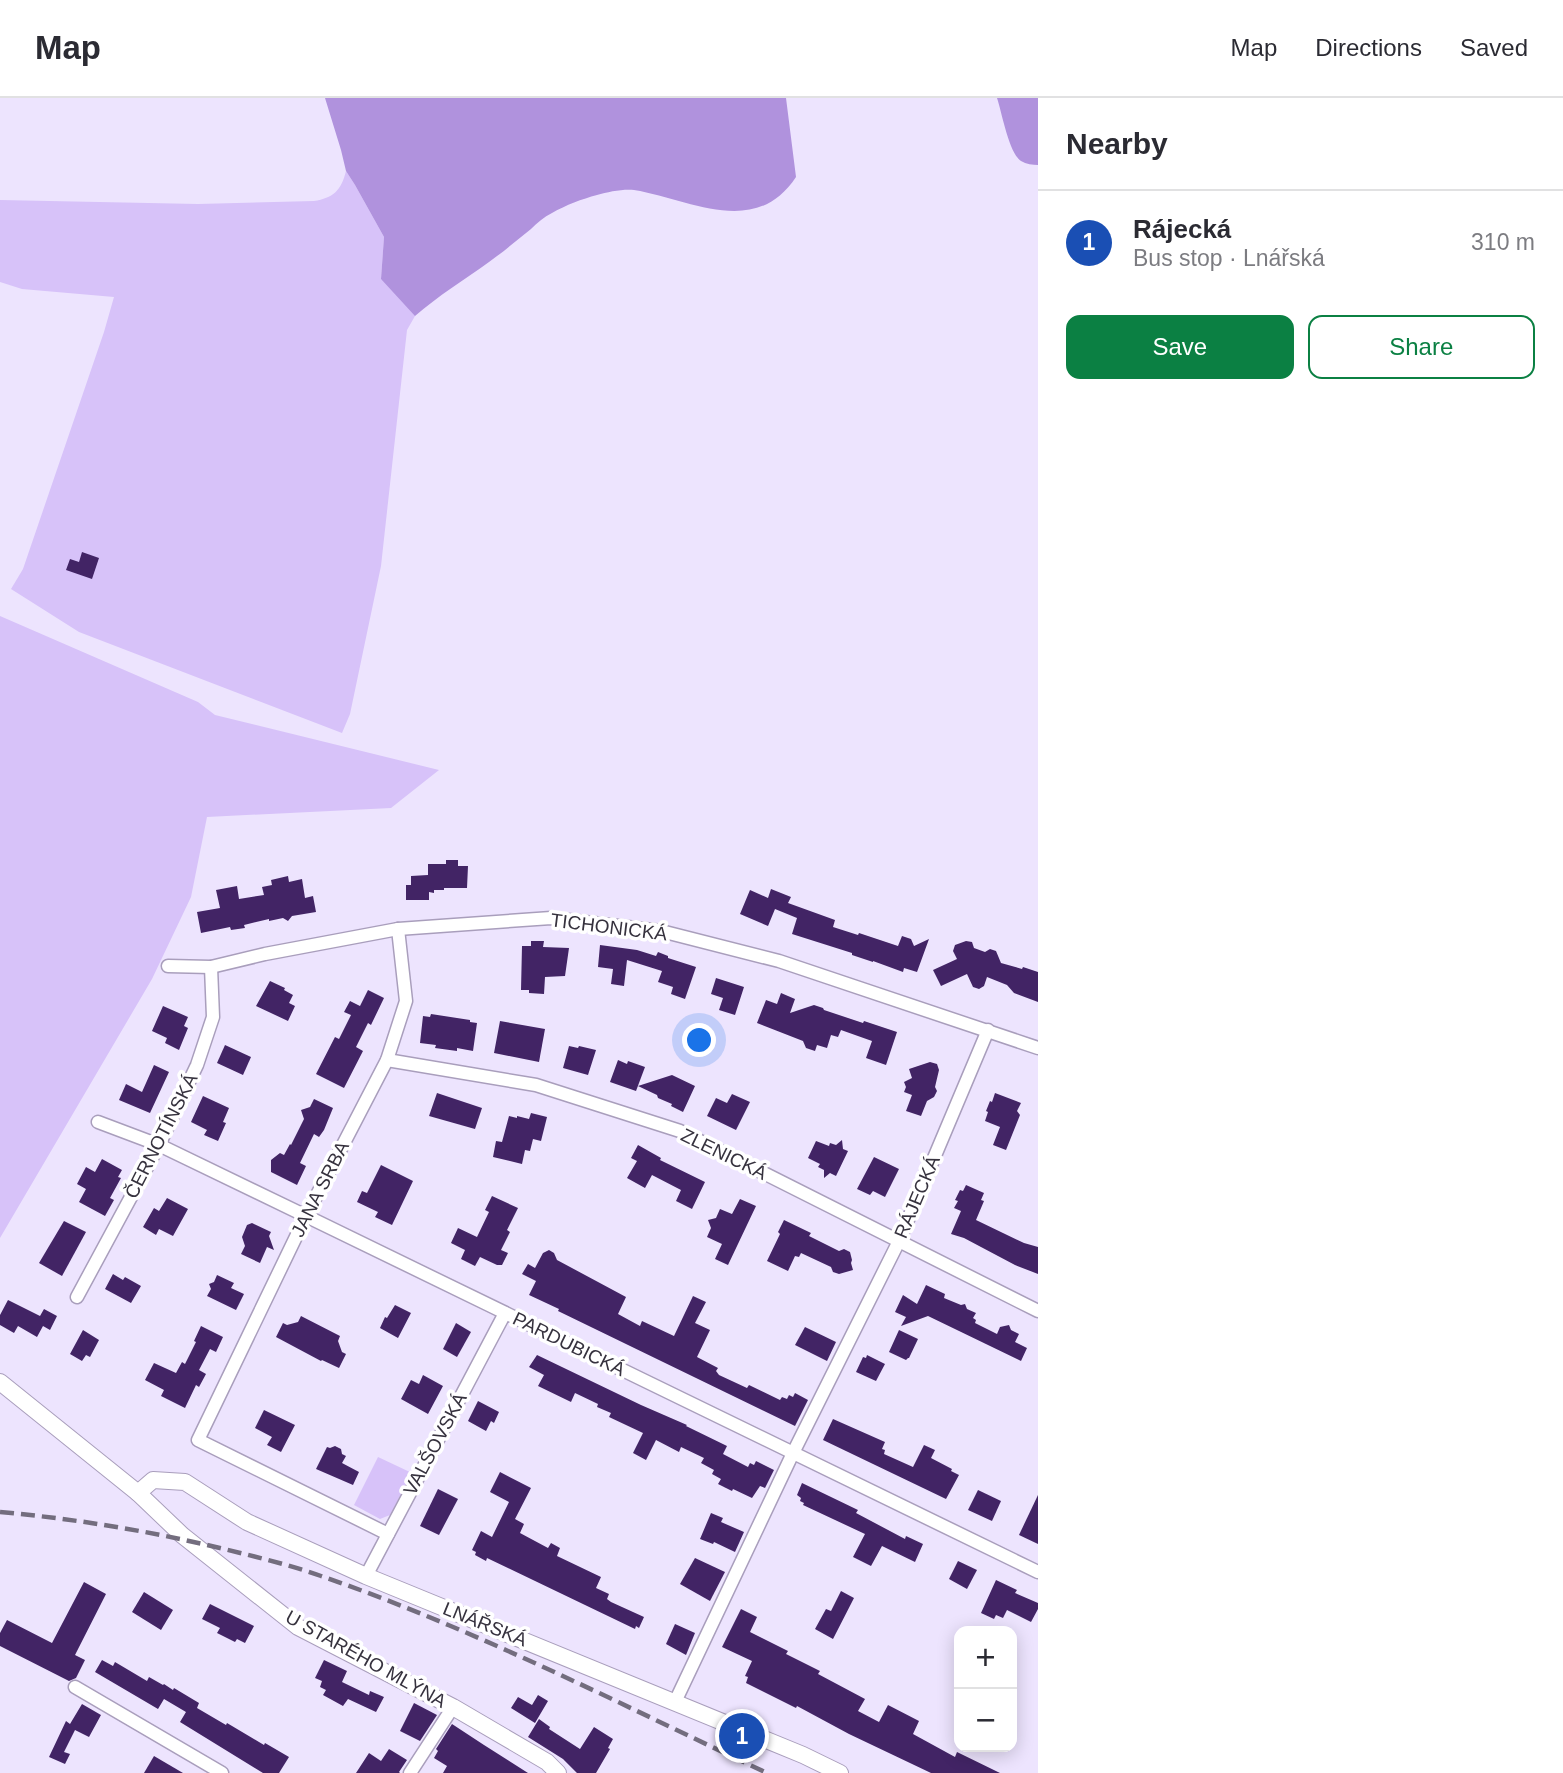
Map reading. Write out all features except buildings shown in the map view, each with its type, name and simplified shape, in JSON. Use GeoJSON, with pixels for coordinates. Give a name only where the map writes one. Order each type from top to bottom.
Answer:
{"type":"FeatureCollection","features":[{"type":"Feature","properties":{"kind":"street","name":"TICHONICKÁ"},"geometry":{"type":"LineString","coordinates":[[168,966],[211,967],[398,929],[551,918],[661,930],[779,961],[1038,1048]]}},
{"type":"Feature","properties":{"kind":"street","name":"JANA SRBA"},"geometry":{"type":"LineString","coordinates":[[388,1534],[198,1440],[306,1216],[387,1060],[406,1001],[398,929]]}},
{"type":"Feature","properties":{"kind":"street","name":"ČERNOTÍNSKÁ"},"geometry":{"type":"LineString","coordinates":[[77,1297],[159,1145],[197,1065],[213,1017],[211,967]]}},
{"type":"Feature","properties":{"kind":"street","name":"RÁJECKÁ"},"geometry":{"type":"LineString","coordinates":[[675,1702],[793,1453],[899,1241],[988,1030]]}},
{"type":"Feature","properties":{"kind":"street","name":"ZLENICKÁ"},"geometry":{"type":"LineString","coordinates":[[387,1060],[536,1085],[680,1131],[1038,1311]]}},
{"type":"Feature","properties":{"kind":"street","name":"PARDUBICKÁ"},"geometry":{"type":"LineString","coordinates":[[98,1122],[159,1145],[1038,1572]]}},
{"type":"Feature","properties":{"kind":"street","name":"VALŠOVSKÁ"},"geometry":{"type":"LineString","coordinates":[[366,1576],[505,1313]]}},
{"type":"Feature","properties":{"kind":"street","name":"U STARÉHO MLÝNA"},"geometry":{"type":"LineString","coordinates":[[0,1382],[138,1493],[182,1535],[299,1627],[453,1707],[547,1762],[558,1773]]}},
{"type":"Feature","properties":{"kind":"street","name":"LNÁŘSKÁ"},"geometry":{"type":"LineString","coordinates":[[138,1493],[153,1480],[186,1482],[247,1522],[366,1576],[803,1755],[840,1773]]}},
{"type":"Feature","properties":{"kind":"street"},"geometry":{"type":"LineString","coordinates":[[75,1688],[222,1773]]}},
{"type":"Feature","properties":{"kind":"street"},"geometry":{"type":"LineString","coordinates":[[410,1773],[453,1707]]}},
{"type":"Feature","properties":{"kind":"shaded area"},"geometry":{"type":"Polygon","coordinates":[[[325,98],[786,98],[796,177],[780,196],[761,206],[741,211],[699,206],[634,190],[610,192],[580,200],[543,218],[500,254],[415,316],[381,279],[384,237],[346,171],[325,98]]]}},
{"type":"Feature","properties":{"kind":"shaded area"},"geometry":{"type":"Polygon","coordinates":[[[997,98],[1038,98],[1038,165],[1025,163],[1017,157],[1009,142],[997,98]]]}},
{"type":"Feature","properties":{"kind":"shaded area"},"geometry":{"type":"Polygon","coordinates":[[[346,171],[384,237],[381,279],[418,300],[415,316],[407,330],[381,566],[350,714],[342,733],[79,632],[11,589],[23,569],[114,297],[22,289],[0,282],[0,200],[198,204],[314,201],[335,192],[342,184],[346,171]]]}},
{"type":"Feature","properties":{"kind":"shaded area"},"geometry":{"type":"Polygon","coordinates":[[[0,616],[198,702],[215,715],[439,770],[391,808],[207,817],[191,897],[152,979],[0,1238],[0,616]]]}},
{"type":"Feature","properties":{"kind":"shaded area"},"geometry":{"type":"Polygon","coordinates":[[[378,1457],[412,1473],[390,1515],[380,1519],[354,1505],[378,1457]]]}},
{"type":"Feature","properties":{"kind":"railway"},"geometry":{"type":"LineString","coordinates":[[0,1512],[141,1531],[249,1555],[309,1572],[491,1643],[767,1773]]}},
{"type":"Feature","properties":{"kind":"place","name":"Rájecká"},"geometry":{"type":"Point","coordinates":[742,1736]}}]}
